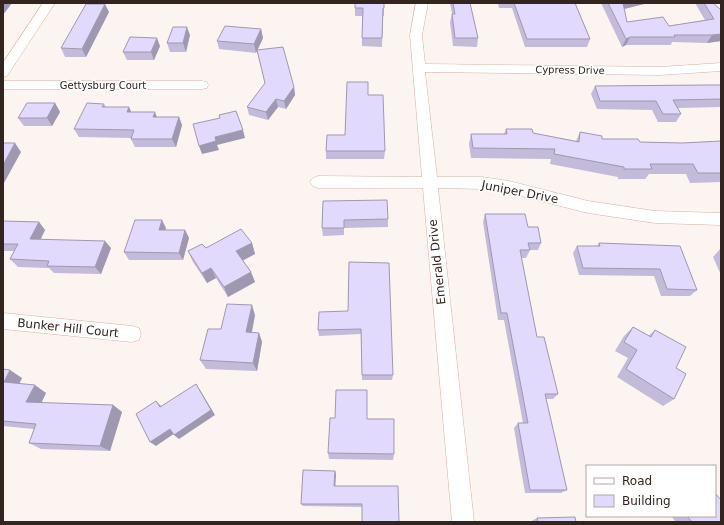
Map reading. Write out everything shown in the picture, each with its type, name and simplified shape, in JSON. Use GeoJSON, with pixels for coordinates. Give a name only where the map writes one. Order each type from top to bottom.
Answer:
{"type":"FeatureCollection","features":[{"type":"Feature","properties":{"kind":"street"},"geometry":{"type":"LineString","coordinates":[[3,73],[49,3]]}},
{"type":"Feature","properties":{"kind":"street","name":"Emerald Drive"},"geometry":{"type":"LineString","coordinates":[[422,3],[416,35],[418,68],[463,522]]}},
{"type":"Feature","properties":{"kind":"street","name":"Cypress Drive"},"geometry":{"type":"LineString","coordinates":[[418,68],[660,71],[721,67]]}},
{"type":"Feature","properties":{"kind":"street","name":"Gettysburg Court"},"geometry":{"type":"LineString","coordinates":[[3,85],[202,85]]}},
{"type":"Feature","properties":{"kind":"street","name":"Juniper Drive"},"geometry":{"type":"LineString","coordinates":[[318,182],[482,183],[509,187],[588,206],[655,217],[721,219]]}},
{"type":"Feature","properties":{"kind":"street","name":"Bunker Hill Court"},"geometry":{"type":"LineString","coordinates":[[3,321],[132,334]]}},
{"type":"Feature","properties":{"kind":"building"},"geometry":{"type":"Polygon","coordinates":[[[355,3],[384,3],[382,38],[362,38],[363,8],[355,8],[355,3]]]}},
{"type":"Feature","properties":{"kind":"building"},"geometry":{"type":"Polygon","coordinates":[[[453,3],[470,3],[478,38],[455,38],[452,14],[455,14],[453,3]]]}},
{"type":"Feature","properties":{"kind":"building"},"geometry":{"type":"Polygon","coordinates":[[[514,3],[575,3],[590,39],[527,39],[514,3]]]}},
{"type":"Feature","properties":{"kind":"building"},"geometry":{"type":"Polygon","coordinates":[[[608,3],[623,3],[627,22],[663,17],[669,26],[714,19],[704,3],[713,3],[721,10],[721,34],[674,35],[675,37],[630,37],[626,39],[608,3]]]}},
{"type":"Feature","properties":{"kind":"building"},"geometry":{"type":"Polygon","coordinates":[[[86,4],[105,4],[82,49],[61,48],[86,4]]]}},
{"type":"Feature","properties":{"kind":"building"},"geometry":{"type":"Polygon","coordinates":[[[225,26],[261,29],[254,44],[217,41],[225,26]]]}},
{"type":"Feature","properties":{"kind":"building"},"geometry":{"type":"Polygon","coordinates":[[[173,27],[187,27],[183,43],[167,43],[173,27]]]}},
{"type":"Feature","properties":{"kind":"building"},"geometry":{"type":"Polygon","coordinates":[[[130,37],[157,38],[151,52],[123,52],[130,37]]]}},
{"type":"Feature","properties":{"kind":"building"},"geometry":{"type":"Polygon","coordinates":[[[283,47],[294,87],[284,101],[276,99],[266,112],[247,107],[265,83],[257,50],[283,47]]]}},
{"type":"Feature","properties":{"kind":"building"},"geometry":{"type":"Polygon","coordinates":[[[347,82],[368,82],[368,95],[383,95],[385,151],[326,151],[327,135],[345,135],[347,82]]]}},
{"type":"Feature","properties":{"kind":"building"},"geometry":{"type":"Polygon","coordinates":[[[721,85],[721,99],[673,100],[681,114],[663,114],[656,101],[600,101],[595,86],[721,85]]]}},
{"type":"Feature","properties":{"kind":"building"},"geometry":{"type":"Polygon","coordinates":[[[27,103],[55,103],[47,118],[18,118],[27,103]]]}},
{"type":"Feature","properties":{"kind":"building"},"geometry":{"type":"Polygon","coordinates":[[[87,103],[104,104],[102,107],[129,107],[127,112],[155,112],[153,117],[179,117],[172,139],[131,139],[134,130],[74,129],[87,103]]]}},
{"type":"Feature","properties":{"kind":"building"},"geometry":{"type":"Polygon","coordinates":[[[236,111],[243,130],[215,137],[216,141],[199,146],[193,124],[220,118],[219,115],[236,111]]]}},
{"type":"Feature","properties":{"kind":"building"},"geometry":{"type":"Polygon","coordinates":[[[506,129],[532,129],[533,133],[579,142],[580,132],[602,136],[602,139],[638,139],[640,142],[682,143],[721,141],[721,173],[698,173],[693,164],[650,164],[652,169],[624,169],[624,167],[554,154],[555,149],[473,148],[471,134],[507,134],[506,129]]]}},
{"type":"Feature","properties":{"kind":"building"},"geometry":{"type":"Polygon","coordinates":[[[3,143],[15,143],[3,165],[3,143]]]}},
{"type":"Feature","properties":{"kind":"building"},"geometry":{"type":"Polygon","coordinates":[[[387,200],[388,219],[344,220],[344,228],[322,228],[323,201],[387,200]]]}},
{"type":"Feature","properties":{"kind":"building"},"geometry":{"type":"Polygon","coordinates":[[[485,214],[525,214],[528,227],[538,227],[541,243],[528,243],[530,250],[520,250],[537,337],[544,337],[558,394],[545,394],[567,490],[530,490],[518,423],[528,423],[507,313],[501,313],[485,214]]]}},
{"type":"Feature","properties":{"kind":"building"},"geometry":{"type":"Polygon","coordinates":[[[135,220],[162,220],[159,230],[185,230],[179,253],[124,252],[135,220]]]}},
{"type":"Feature","properties":{"kind":"building"},"geometry":{"type":"Polygon","coordinates":[[[3,221],[39,222],[30,239],[105,241],[95,267],[47,266],[49,261],[10,259],[18,244],[3,244],[3,221]]]}},
{"type":"Feature","properties":{"kind":"building"},"geometry":{"type":"Polygon","coordinates":[[[241,229],[252,243],[236,251],[251,272],[224,287],[211,268],[202,273],[188,251],[202,244],[206,248],[241,229]]]}},
{"type":"Feature","properties":{"kind":"building"},"geometry":{"type":"Polygon","coordinates":[[[599,243],[680,246],[697,290],[667,289],[660,269],[583,268],[577,246],[600,246],[599,243]]]}},
{"type":"Feature","properties":{"kind":"building"},"geometry":{"type":"Polygon","coordinates":[[[349,262],[389,263],[393,375],[362,375],[361,329],[318,330],[319,312],[348,311],[349,262]]]}},
{"type":"Feature","properties":{"kind":"building"},"geometry":{"type":"Polygon","coordinates":[[[227,304],[252,305],[246,332],[259,333],[253,363],[200,360],[208,329],[221,329],[227,304]]]}},
{"type":"Feature","properties":{"kind":"building"},"geometry":{"type":"Polygon","coordinates":[[[633,327],[651,337],[655,330],[686,347],[676,368],[686,374],[674,399],[626,369],[637,350],[624,342],[633,327]]]}},
{"type":"Feature","properties":{"kind":"building"},"geometry":{"type":"Polygon","coordinates":[[[3,369],[10,370],[4,382],[35,385],[26,402],[113,405],[100,446],[29,443],[36,424],[3,421],[3,369]]]}},
{"type":"Feature","properties":{"kind":"building"},"geometry":{"type":"Polygon","coordinates":[[[196,384],[211,410],[174,435],[170,429],[150,442],[136,414],[156,401],[160,407],[196,384]]]}},
{"type":"Feature","properties":{"kind":"building"},"geometry":{"type":"Polygon","coordinates":[[[336,390],[367,390],[367,419],[394,419],[394,454],[328,453],[330,418],[335,418],[336,390]]]}},
{"type":"Feature","properties":{"kind":"building"},"geometry":{"type":"Polygon","coordinates":[[[303,470],[335,471],[334,486],[398,486],[399,522],[362,522],[362,504],[301,504],[303,470]]]}},
{"type":"Feature","properties":{"kind":"building"},"geometry":{"type":"Polygon","coordinates":[[[716,494],[721,500],[721,522],[692,522],[688,517],[716,517],[716,494]]]}},
{"type":"Feature","properties":{"kind":"building"},"geometry":{"type":"Polygon","coordinates":[[[575,517],[576,522],[538,522],[537,518],[575,517]]]}}]}
